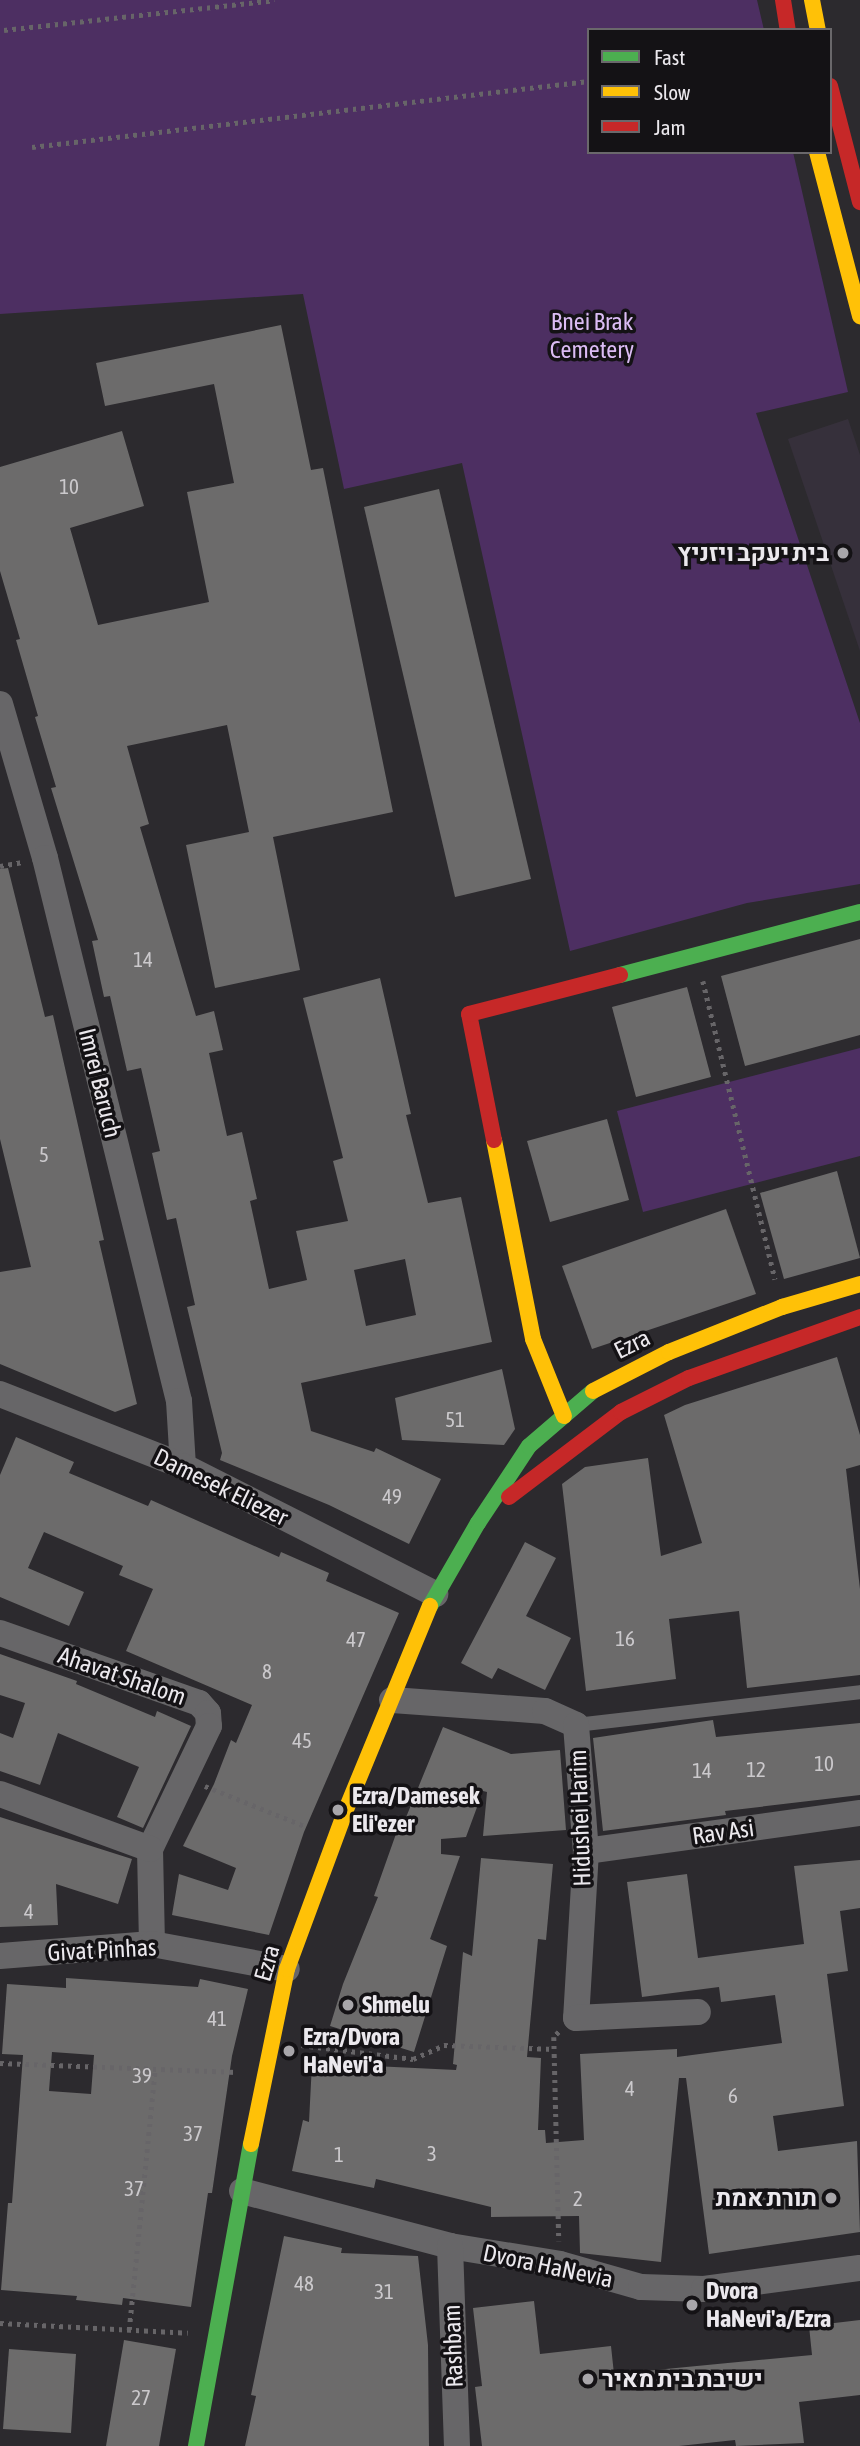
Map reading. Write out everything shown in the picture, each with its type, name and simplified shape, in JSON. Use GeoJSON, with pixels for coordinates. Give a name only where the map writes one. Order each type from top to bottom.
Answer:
{"type":"FeatureCollection","features":[{"type":"Feature","properties":{"kind":"street"},"geometry":{"type":"LineString","coordinates":[[783,0],[788,28]]}},
{"type":"Feature","properties":{"kind":"street"},"geometry":{"type":"LineString","coordinates":[[812,0],[818,28]]}},
{"type":"Feature","properties":{"kind":"street"},"geometry":{"type":"LineString","coordinates":[[832,94],[860,202]]}},
{"type":"Feature","properties":{"kind":"street"},"geometry":{"type":"LineString","coordinates":[[818,154],[860,316]]}},
{"type":"Feature","properties":{"kind":"street","name":"Imrei Baruch"},"geometry":{"type":"LineString","coordinates":[[0,704],[45,858],[179,1401],[183,1466]]}},
{"type":"Feature","properties":{"kind":"street"},"geometry":{"type":"LineString","coordinates":[[564,1416],[533,1339],[469,1014],[860,912]]}},
{"type":"Feature","properties":{"kind":"street","name":"Ezra"},"geometry":{"type":"LineString","coordinates":[[196,2446],[242,2192],[287,1969],[336,1839],[435,1594],[478,1522],[529,1446],[599,1387],[669,1352],[782,1307],[859,1305]]}},
{"type":"Feature","properties":{"kind":"street","name":"Ezra"},"geometry":{"type":"LineString","coordinates":[[478,1522],[621,1412],[689,1378],[859,1305]]}},
{"type":"Feature","properties":{"kind":"street","name":"Damesek Eliezer"},"geometry":{"type":"LineString","coordinates":[[0,1394],[183,1466],[435,1594]]}},
{"type":"Feature","properties":{"kind":"street","name":"Ahavat Shalom"},"geometry":{"type":"LineString","coordinates":[[0,1633],[199,1703],[208,1713],[209,1726],[150,1849],[152,1944]]}},
{"type":"Feature","properties":{"kind":"street","name":"Hidushei Harim"},"geometry":{"type":"LineString","coordinates":[[393,1700],[545,1711],[576,1725],[586,1851],[576,2018]]}},
{"type":"Feature","properties":{"kind":"street"},"geometry":{"type":"LineString","coordinates":[[0,1794],[150,1849]]}},
{"type":"Feature","properties":{"kind":"street","name":"Rav Asi"},"geometry":{"type":"LineString","coordinates":[[586,1851],[860,1813]]}},
{"type":"Feature","properties":{"kind":"street","name":"Givat Pinhas"},"geometry":{"type":"LineString","coordinates":[[0,1956],[152,1944],[287,1969]]}},
{"type":"Feature","properties":{"kind":"street"},"geometry":{"type":"LineString","coordinates":[[576,2018],[698,2012]]}},
{"type":"Feature","properties":{"kind":"street","name":"Dvora HaNevia"},"geometry":{"type":"LineString","coordinates":[[242,2192],[450,2246],[560,2264],[641,2287],[704,2289],[860,2268]]}},
{"type":"Feature","properties":{"kind":"street","name":"Rashbam"},"geometry":{"type":"LineString","coordinates":[[450,2246],[457,2446]]}},
{"type":"Feature","properties":{"kind":"lane"},"geometry":{"type":"LineString","coordinates":[[576,1725],[860,1692]]}},
{"type":"Feature","properties":{"kind":"path"},"geometry":{"type":"LineString","coordinates":[[4,30],[274,0]]}},
{"type":"Feature","properties":{"kind":"path"},"geometry":{"type":"LineString","coordinates":[[32,148],[587,80]]}},
{"type":"Feature","properties":{"kind":"path"},"geometry":{"type":"LineString","coordinates":[[696,956],[782,1307]]}},
{"type":"Feature","properties":{"kind":"path"},"geometry":{"type":"LineString","coordinates":[[184,1778],[336,1839]]}},
{"type":"Feature","properties":{"kind":"path"},"geometry":{"type":"LineString","coordinates":[[560,2264],[554,2037],[576,2018]]}},
{"type":"Feature","properties":{"kind":"path"},"geometry":{"type":"LineString","coordinates":[[272,2041],[412,2059],[444,2045],[554,2049]]}},
{"type":"Feature","properties":{"kind":"path"},"geometry":{"type":"LineString","coordinates":[[0,2063],[266,2073]]}},
{"type":"Feature","properties":{"kind":"path"},"geometry":{"type":"LineString","coordinates":[[129,2330],[155,2069]]}},
{"type":"Feature","properties":{"kind":"path"},"geometry":{"type":"LineString","coordinates":[[0,2323],[216,2334]]}},
{"type":"Feature","properties":{"kind":"shaded area","name":"בית יעקב ויזניץ"},"geometry":{"type":"Polygon","coordinates":[[[848,419],[860,455],[860,651],[788,439],[848,419]]]}},
{"type":"Feature","properties":{"kind":"green space","name":"Bnei Brak Cemetery"},"geometry":{"type":"Polygon","coordinates":[[[0,0],[757,0],[764,28],[587,28],[587,154],[793,154],[848,392],[756,413],[860,723],[860,884],[747,903],[570,951],[462,463],[344,489],[303,294],[0,314],[0,0]]]}},
{"type":"Feature","properties":{"kind":"green space"},"geometry":{"type":"Polygon","coordinates":[[[860,1048],[860,1156],[643,1212],[617,1111],[860,1048]]]}},
{"type":"Feature","properties":{"kind":"building"},"geometry":{"type":"Polygon","coordinates":[[[281,325],[311,470],[323,468],[393,812],[273,837],[300,970],[215,988],[186,845],[249,832],[227,725],[127,746],[149,824],[140,827],[196,1016],[214,1011],[223,1050],[209,1053],[227,1136],[242,1132],[257,1199],[250,1201],[269,1289],[307,1280],[296,1231],[348,1221],[333,1161],[343,1158],[303,998],[380,978],[411,1114],[406,1115],[428,1203],[461,1197],[492,1342],[301,1383],[311,1431],[374,1452],[376,1448],[441,1479],[409,1544],[329,1505],[220,1460],[222,1453],[187,1307],[195,1305],[176,1218],[167,1220],[152,1153],[160,1151],[141,1068],[127,1071],[110,996],[104,997],[92,941],[98,940],[51,788],[56,787],[35,717],[38,716],[16,640],[20,639],[0,571],[0,467],[122,431],[144,506],[70,528],[98,625],[209,602],[187,492],[234,483],[214,384],[105,406],[96,363],[281,325]],[[405,1259],[354,1270],[366,1326],[416,1315],[405,1259]]]}},
{"type":"Feature","properties":{"kind":"building"},"geometry":{"type":"Polygon","coordinates":[[[439,489],[531,879],[455,897],[364,507],[439,489]]]}},
{"type":"Feature","properties":{"kind":"building"},"geometry":{"type":"Polygon","coordinates":[[[8,868],[45,1017],[53,1015],[104,1240],[99,1241],[137,1404],[115,1412],[0,1364],[0,1272],[31,1267],[0,1139],[0,869],[8,868]]]}},
{"type":"Feature","properties":{"kind":"building"},"geometry":{"type":"Polygon","coordinates":[[[860,939],[860,1035],[745,1066],[721,976],[860,939]]]}},
{"type":"Feature","properties":{"kind":"building"},"geometry":{"type":"Polygon","coordinates":[[[687,987],[711,1077],[636,1097],[612,1007],[687,987]]]}},
{"type":"Feature","properties":{"kind":"building"},"geometry":{"type":"Polygon","coordinates":[[[607,1119],[629,1200],[550,1222],[527,1141],[607,1119]]]}},
{"type":"Feature","properties":{"kind":"building"},"geometry":{"type":"Polygon","coordinates":[[[837,1171],[860,1258],[784,1279],[760,1193],[837,1171]]]}},
{"type":"Feature","properties":{"kind":"building"},"geometry":{"type":"Polygon","coordinates":[[[726,1209],[756,1294],[592,1349],[562,1266],[726,1209]]]}},
{"type":"Feature","properties":{"kind":"building"},"geometry":{"type":"Polygon","coordinates":[[[837,1357],[860,1435],[860,1465],[846,1469],[860,1589],[860,1675],[747,1688],[739,1611],[669,1619],[676,1679],[586,1691],[562,1484],[585,1467],[648,1458],[661,1556],[702,1543],[664,1415],[685,1405],[837,1357]]]}},
{"type":"Feature","properties":{"kind":"building"},"geometry":{"type":"Polygon","coordinates":[[[502,1369],[515,1429],[504,1445],[402,1440],[395,1398],[502,1369]]]}},
{"type":"Feature","properties":{"kind":"building"},"geometry":{"type":"Polygon","coordinates":[[[16,1437],[74,1462],[69,1473],[148,1506],[151,1500],[279,1557],[281,1552],[329,1573],[326,1581],[399,1613],[304,1832],[269,1935],[172,1915],[179,1874],[228,1890],[236,1868],[183,1846],[214,1784],[231,1740],[236,1743],[252,1705],[126,1651],[153,1589],[119,1575],[123,1566],[44,1532],[28,1568],[84,1592],[69,1626],[0,1597],[0,1475],[16,1437]]]}},
{"type":"Feature","properties":{"kind":"building"},"geometry":{"type":"Polygon","coordinates":[[[525,1542],[556,1558],[526,1616],[571,1638],[545,1690],[498,1668],[492,1679],[461,1663],[525,1542]]]}},
{"type":"Feature","properties":{"kind":"building"},"geometry":{"type":"Polygon","coordinates":[[[0,1654],[77,1681],[76,1684],[155,1717],[157,1711],[191,1726],[143,1828],[117,1817],[139,1767],[58,1733],[40,1785],[0,1771],[0,1733],[13,1738],[25,1703],[0,1695],[0,1654]]]}},
{"type":"Feature","properties":{"kind":"building"},"geometry":{"type":"Polygon","coordinates":[[[713,1720],[716,1737],[860,1723],[860,1795],[725,1811],[726,1815],[603,1831],[593,1738],[713,1720]]]}},
{"type":"Feature","properties":{"kind":"building"},"geometry":{"type":"Polygon","coordinates":[[[443,1727],[511,1754],[560,1750],[566,1830],[483,1836],[487,1792],[483,1791],[466,1837],[441,1839],[441,1854],[460,1856],[430,1939],[447,1946],[414,2052],[330,2026],[343,1984],[378,1897],[374,1896],[397,1831],[400,1832],[443,1727]]]}},
{"type":"Feature","properties":{"kind":"building"},"geometry":{"type":"Polygon","coordinates":[[[0,1817],[132,1859],[118,1904],[56,1884],[58,1925],[0,1927],[0,1817]]]}},
{"type":"Feature","properties":{"kind":"building"},"geometry":{"type":"Polygon","coordinates":[[[481,1858],[553,1864],[546,1940],[538,1939],[527,2057],[541,2058],[538,2130],[545,2130],[546,2143],[584,2140],[580,2054],[677,2049],[677,2057],[782,2043],[775,1995],[721,2002],[719,1987],[642,1997],[627,1882],[687,1874],[698,1958],[804,1944],[794,1866],[860,1860],[860,1908],[840,1911],[848,1971],[827,1974],[844,2106],[773,2116],[778,2151],[857,2141],[860,2232],[709,2254],[686,2078],[679,2078],[661,2262],[580,2253],[579,2216],[491,2217],[491,2207],[376,2179],[374,2188],[292,2171],[303,2120],[309,2122],[312,2063],[456,2070],[457,2065],[453,2064],[463,1952],[472,1956],[481,1858]]]}},
{"type":"Feature","properties":{"kind":"building"},"geometry":{"type":"Polygon","coordinates":[[[66,1978],[198,1987],[200,1979],[248,1989],[232,2056],[212,2193],[208,2193],[191,2307],[123,2298],[122,2305],[76,2300],[77,2296],[1,2290],[8,2203],[12,2203],[23,2055],[2,2054],[7,1984],[66,1988],[66,1978]],[[52,2052],[49,2091],[91,2094],[94,2055],[52,2052]]]}},
{"type":"Feature","properties":{"kind":"building"},"geometry":{"type":"Polygon","coordinates":[[[284,2236],[342,2248],[341,2253],[418,2256],[428,2345],[429,2446],[245,2446],[256,2396],[251,2395],[284,2236]]]}},
{"type":"Feature","properties":{"kind":"building"},"geometry":{"type":"Polygon","coordinates":[[[534,2301],[540,2354],[611,2346],[614,2374],[812,2355],[809,2326],[860,2320],[860,2395],[799,2402],[804,2443],[736,2446],[735,2440],[679,2446],[482,2446],[475,2387],[482,2386],[473,2308],[534,2301]]]}},
{"type":"Feature","properties":{"kind":"building"},"geometry":{"type":"Polygon","coordinates":[[[124,2340],[176,2349],[159,2446],[106,2446],[124,2340]]]}},
{"type":"Feature","properties":{"kind":"building"},"geometry":{"type":"Polygon","coordinates":[[[9,2349],[76,2354],[71,2433],[3,2429],[9,2349]]]}},
{"type":"Feature","properties":{"kind":"traffic: fast"},"geometry":{"type":"LineString","coordinates":[[620,975],[860,912]]}},
{"type":"Feature","properties":{"kind":"traffic: fast"},"geometry":{"type":"LineString","coordinates":[[430,1606],[478,1523],[529,1446],[593,1391]]}},
{"type":"Feature","properties":{"kind":"traffic: fast"},"geometry":{"type":"LineString","coordinates":[[196,2446],[251,2144]]}},
{"type":"Feature","properties":{"kind":"traffic: slow"},"geometry":{"type":"LineString","coordinates":[[812,0],[818,28]]}},
{"type":"Feature","properties":{"kind":"traffic: slow"},"geometry":{"type":"LineString","coordinates":[[818,154],[860,316]]}},
{"type":"Feature","properties":{"kind":"traffic: slow"},"geometry":{"type":"LineString","coordinates":[[494,1140],[533,1339],[564,1416]]}},
{"type":"Feature","properties":{"kind":"traffic: slow"},"geometry":{"type":"LineString","coordinates":[[593,1391],[669,1352],[782,1307],[860,1284]]}},
{"type":"Feature","properties":{"kind":"traffic: slow"},"geometry":{"type":"LineString","coordinates":[[251,2144],[287,1969],[345,1812],[430,1606]]}},
{"type":"Feature","properties":{"kind":"traffic: jam"},"geometry":{"type":"LineString","coordinates":[[783,0],[788,28]]}},
{"type":"Feature","properties":{"kind":"traffic: jam"},"geometry":{"type":"LineString","coordinates":[[832,94],[860,202]]}},
{"type":"Feature","properties":{"kind":"traffic: jam"},"geometry":{"type":"LineString","coordinates":[[494,1140],[469,1014],[620,975]]}},
{"type":"Feature","properties":{"kind":"traffic: jam"},"geometry":{"type":"LineString","coordinates":[[509,1497],[621,1412],[689,1378],[860,1317]]}},
{"type":"Feature","properties":{"kind":"place","name":"בית יעקב ויזניץ"},"geometry":{"type":"Point","coordinates":[843,553]}},
{"type":"Feature","properties":{"kind":"place","name":"Ezra/Damesek Eli'ezer"},"geometry":{"type":"Point","coordinates":[338,1810]}},
{"type":"Feature","properties":{"kind":"place","name":"Shmelu"},"geometry":{"type":"Point","coordinates":[348,2005]}},
{"type":"Feature","properties":{"kind":"place","name":"Ezra/Dvora HaNevi'a"},"geometry":{"type":"Point","coordinates":[289,2051]}},
{"type":"Feature","properties":{"kind":"place","name":"תורת אמת"},"geometry":{"type":"Point","coordinates":[831,2198]}},
{"type":"Feature","properties":{"kind":"place","name":"Dvora HaNevi'a/Ezra"},"geometry":{"type":"Point","coordinates":[692,2305]}},
{"type":"Feature","properties":{"kind":"place","name":"ישיבת בית מאיר"},"geometry":{"type":"Point","coordinates":[588,2379]}}]}
